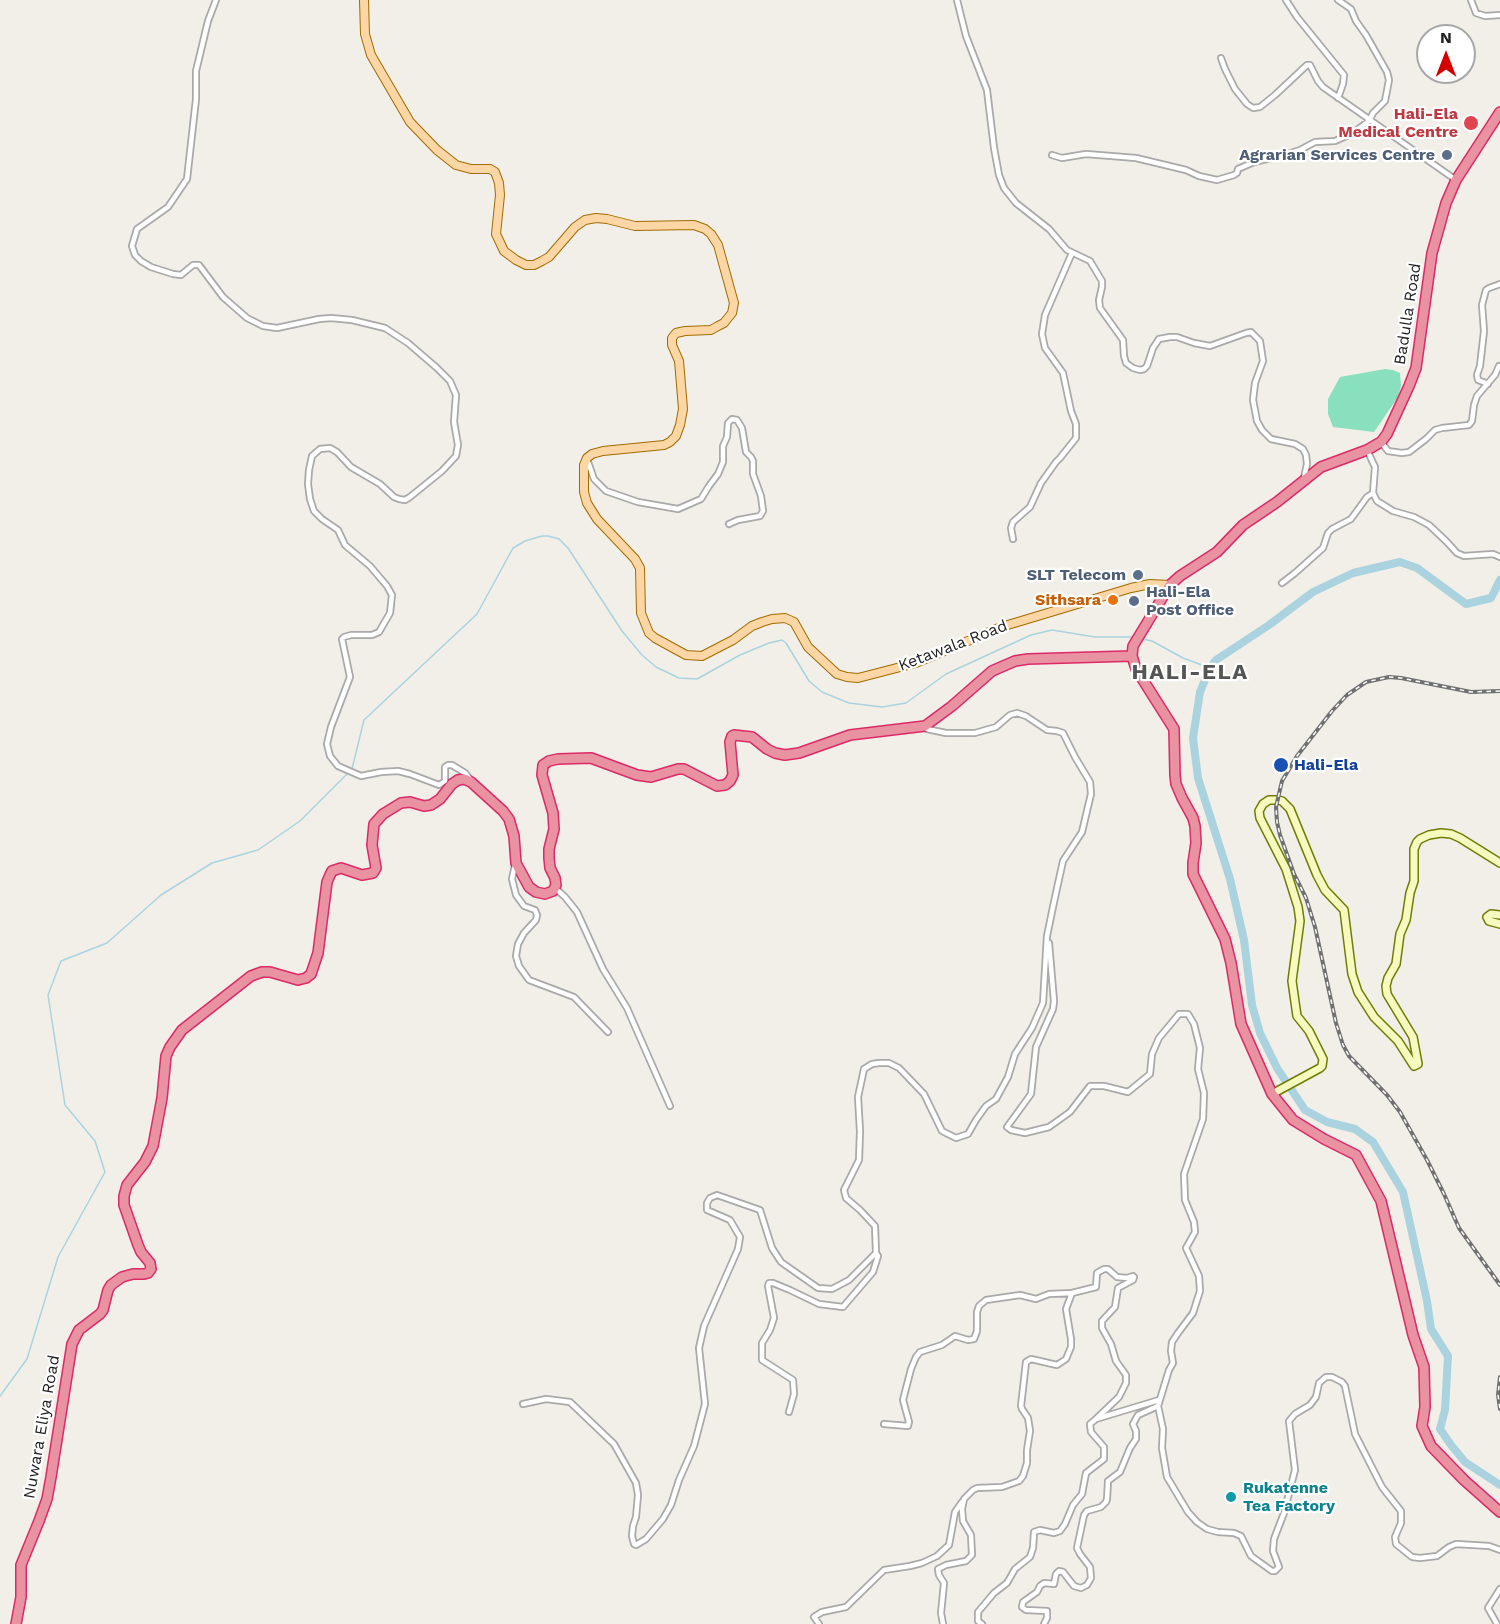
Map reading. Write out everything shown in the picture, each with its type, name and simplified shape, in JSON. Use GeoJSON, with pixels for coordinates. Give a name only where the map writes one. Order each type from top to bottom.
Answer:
{"type":"FeatureCollection","features":[{"type":"Feature","properties":{"kind":"highway","name":"Badulla Road"},"geometry":{"type":"LineString","coordinates":[[1382,442],[1410,386],[1416,368],[1432,253],[1446,203],[1456,180],[1500,112]]}},
{"type":"Feature","properties":{"kind":"highway"},"geometry":{"type":"LineString","coordinates":[[1382,442],[1321,467],[1277,502],[1243,525],[1217,552],[1180,576],[1170,585],[1133,651],[1136,669],[1174,729],[1176,784],[1195,826],[1193,874],[1225,939],[1241,1024],[1272,1094],[1293,1120],[1356,1155],[1381,1201],[1413,1335],[1424,1367],[1425,1407],[1422,1426],[1431,1446],[1500,1512]]}},
{"type":"Feature","properties":{"kind":"highway"},"geometry":{"type":"LineString","coordinates":[[474,784],[503,811],[508,819],[514,836],[516,863],[526,884],[532,890],[545,894],[553,891],[556,881],[550,868],[549,858],[554,829],[553,813],[542,775],[543,765],[549,760],[591,758],[637,775],[651,777],[684,769],[717,786],[725,785],[733,775],[730,742],[734,735],[752,737],[771,751],[780,754],[808,751],[850,735],[923,726],[952,706],[992,671],[1015,661],[1133,651]]}},
{"type":"Feature","properties":{"kind":"highway","name":"Nuwara Eliya Road"},"geometry":{"type":"LineString","coordinates":[[16,1624],[21,1597],[21,1565],[47,1499],[72,1344],[79,1330],[103,1310],[111,1285],[123,1277],[148,1273],[151,1269],[150,1263],[139,1248],[124,1205],[124,1196],[127,1185],[145,1162],[153,1146],[162,1098],[166,1056],[170,1047],[182,1030],[251,976],[270,972],[298,980],[308,977],[318,953],[327,882],[332,871],[341,868],[362,875],[373,873],[376,868],[372,845],[374,824],[383,814],[401,803],[431,805],[458,780],[464,779],[474,784]]}},
{"type":"Feature","properties":{"kind":"main road"},"geometry":{"type":"LineString","coordinates":[[363,0],[365,34],[370,55],[410,122],[437,150],[456,165],[471,169],[490,169],[495,172],[500,195],[496,234],[504,251],[516,260],[526,265],[534,265],[542,261],[549,257],[575,227],[585,220],[596,218],[635,226],[694,225],[705,228],[718,245],[734,303],[732,313],[724,323],[711,330],[685,330],[676,333],[672,338],[672,345],[679,361],[683,410],[676,436],[664,445],[603,451],[586,458]]}},
{"type":"Feature","properties":{"kind":"main road","name":"Ketawala Road"},"geometry":{"type":"LineString","coordinates":[[586,458],[583,471],[587,503],[597,519],[638,563],[641,573],[641,613],[649,633],[686,655],[694,657],[708,654],[752,626],[772,619],[786,618],[794,622],[808,647],[837,674],[858,678],[916,663],[1001,627],[1150,584],[1170,585]]}},
{"type":"Feature","properties":{"kind":"street"},"geometry":{"type":"LineString","coordinates":[[216,0],[208,21],[196,71],[196,99],[188,179],[168,207],[137,229],[132,246],[135,255],[141,261],[173,274],[181,275],[193,264],[199,266],[224,297],[248,318],[262,326],[277,328],[331,318],[352,320],[385,328],[408,343],[450,381],[456,395],[454,422],[458,445],[456,456],[442,471],[410,497],[405,500],[394,497],[380,484],[351,467],[330,448],[320,449],[312,456],[308,484],[314,511],[338,530],[345,545],[370,566],[392,595],[390,613],[379,632],[372,635],[351,635],[342,639],[350,677],[331,727],[327,744],[330,756],[338,766],[356,775],[398,771],[438,785],[445,782],[445,767],[452,765],[465,773],[474,784]]}},
{"type":"Feature","properties":{"kind":"street"},"geometry":{"type":"LineString","coordinates":[[957,0],[966,36],[987,90],[994,148],[1004,188],[1016,203],[1049,229],[1067,250],[1090,261],[1099,274],[1102,287],[1100,308],[1123,340],[1126,363],[1133,368],[1144,369],[1159,339],[1177,337],[1210,346],[1251,332],[1256,336],[1262,349],[1263,362],[1255,383],[1253,400],[1257,421],[1271,439],[1295,444],[1303,449],[1307,464],[1303,480]]}},
{"type":"Feature","properties":{"kind":"street"},"geometry":{"type":"LineString","coordinates":[[1286,0],[1344,75],[1338,98]]}},
{"type":"Feature","properties":{"kind":"street"},"geometry":{"type":"LineString","coordinates":[[1052,155],[1062,158],[1086,154],[1136,159],[1186,170],[1217,180],[1234,175],[1239,169],[1254,162],[1288,154],[1315,142],[1335,141],[1353,133],[1369,120],[1385,100],[1389,80],[1387,72],[1350,9],[1338,0]]}},
{"type":"Feature","properties":{"kind":"street"},"geometry":{"type":"LineString","coordinates":[[1471,0],[1476,13],[1485,16],[1500,15]]}},
{"type":"Feature","properties":{"kind":"street"},"geometry":{"type":"LineString","coordinates":[[1221,58],[1235,89],[1253,108],[1260,107],[1310,65],[1323,87],[1456,180]]}},
{"type":"Feature","properties":{"kind":"street"},"geometry":{"type":"LineString","coordinates":[[1013,539],[1011,528],[1013,522],[1030,507],[1041,483],[1076,438],[1076,424],[1063,373],[1045,348],[1042,334],[1045,315],[1072,253]]}},
{"type":"Feature","properties":{"kind":"street"},"geometry":{"type":"LineString","coordinates":[[1488,384],[1478,380],[1477,375],[1484,331],[1482,305],[1486,290],[1500,284]]}},
{"type":"Feature","properties":{"kind":"street"},"geometry":{"type":"LineString","coordinates":[[1382,442],[1388,451],[1409,452],[1435,430],[1469,425],[1472,421],[1477,396],[1496,375],[1500,366]]}},
{"type":"Feature","properties":{"kind":"street"},"geometry":{"type":"LineString","coordinates":[[586,458],[594,479],[606,491],[638,502],[678,509],[701,499],[718,474],[723,462],[723,446],[727,437],[729,420],[737,420],[742,428],[746,452],[753,461],[753,474],[761,496],[763,511],[760,516],[729,524]]}},
{"type":"Feature","properties":{"kind":"street"},"geometry":{"type":"LineString","coordinates":[[1367,450],[1375,467],[1373,493],[1377,501],[1393,511],[1414,517],[1429,525],[1456,553],[1464,556],[1493,554],[1500,556]]}},
{"type":"Feature","properties":{"kind":"street"},"geometry":{"type":"LineString","coordinates":[[1282,582],[1323,549],[1328,533],[1350,519],[1367,497],[1373,493]]}},
{"type":"Feature","properties":{"kind":"street"},"geometry":{"type":"LineString","coordinates":[[789,1412],[794,1394],[793,1380],[762,1360],[762,1343],[774,1318],[769,1283],[782,1286],[819,1304],[843,1307],[873,1272],[878,1256],[875,1226],[846,1198],[844,1190],[859,1160],[858,1097],[864,1069],[879,1063],[889,1063],[899,1068],[924,1094],[942,1131],[956,1138],[968,1134],[986,1106],[996,1099],[1008,1077],[1015,1054],[1032,1028],[1043,1004],[1047,936],[1063,861],[1082,832],[1091,794],[1090,782],[1063,733],[1047,730],[1026,716],[1017,713],[1010,715],[996,727],[975,733],[946,733],[923,726]]}},
{"type":"Feature","properties":{"kind":"street"},"geometry":{"type":"LineString","coordinates":[[1272,1094],[1299,1081],[1322,1066],[1323,1059],[1309,1031],[1297,1016],[1292,981],[1300,921],[1298,907],[1286,869],[1260,818],[1259,812],[1263,804],[1269,800],[1278,800],[1290,809],[1325,890],[1344,910],[1352,974],[1358,992],[1374,1017],[1398,1041],[1414,1066],[1418,1064],[1413,1037],[1387,994],[1386,986],[1396,964],[1400,934],[1406,920],[1414,881],[1414,849],[1420,839],[1429,835],[1451,834],[1500,863]]}},
{"type":"Feature","properties":{"kind":"street"},"geometry":{"type":"LineString","coordinates":[[516,863],[512,879],[516,895],[524,906],[535,910],[537,915],[536,920],[518,944],[516,956],[519,966],[529,980],[574,997],[608,1032]]}},
{"type":"Feature","properties":{"kind":"street"},"geometry":{"type":"LineString","coordinates":[[555,888],[577,912],[603,969],[627,1008],[670,1106]]}},
{"type":"Feature","properties":{"kind":"street"},"geometry":{"type":"LineString","coordinates":[[1500,915],[1491,914],[1487,917],[1489,921],[1500,924]]}},
{"type":"Feature","properties":{"kind":"street"},"geometry":{"type":"LineString","coordinates":[[1047,936],[1053,1009],[1036,1047],[1031,1094],[1007,1127],[1011,1130],[1025,1133],[1049,1126],[1070,1112],[1090,1086],[1104,1086],[1128,1092],[1150,1074],[1155,1046],[1179,1014],[1188,1014],[1194,1024],[1200,1048],[1198,1069],[1204,1093],[1203,1119],[1184,1174],[1185,1200],[1194,1222],[1195,1232],[1186,1248],[1199,1275],[1200,1291],[1193,1313],[1172,1342],[1173,1363],[1158,1406],[1167,1477],[1188,1512],[1208,1529],[1241,1536],[1251,1556],[1275,1571],[1279,1567],[1273,1551],[1274,1539],[1284,1514],[1294,1470],[1289,1421],[1295,1414],[1310,1405],[1316,1397],[1319,1383],[1326,1377],[1332,1377],[1342,1382],[1355,1434],[1382,1487],[1401,1511],[1401,1524],[1395,1537],[1396,1544],[1412,1557],[1420,1558],[1437,1556],[1456,1544],[1489,1546],[1500,1550]]}},
{"type":"Feature","properties":{"kind":"street"},"geometry":{"type":"LineString","coordinates":[[523,1404],[546,1399],[570,1402],[614,1444],[636,1483],[638,1495],[632,1536],[636,1545],[650,1535],[671,1505],[694,1446],[705,1404],[699,1348],[704,1326],[738,1249],[740,1237],[730,1220],[707,1210],[710,1198],[717,1195],[760,1210],[772,1248],[782,1262],[818,1288],[832,1289],[845,1284],[876,1253]]}},
{"type":"Feature","properties":{"kind":"street"},"geometry":{"type":"LineString","coordinates":[[884,1424],[908,1426],[903,1400],[916,1357],[920,1352],[942,1345],[955,1336],[968,1340],[974,1339],[977,1332],[977,1312],[979,1306],[986,1300],[1020,1295],[1036,1299],[1049,1294],[1072,1293],[1096,1287],[1097,1273],[1104,1269],[1108,1269],[1117,1277],[1134,1277],[1133,1280],[1118,1288],[1115,1307],[1102,1321],[1102,1328],[1111,1344],[1116,1361],[1126,1375],[1126,1383],[1119,1397],[1090,1424],[1090,1432],[1104,1447],[1104,1459],[1086,1473],[1082,1494],[1073,1505],[1060,1531],[1034,1532],[1030,1557],[1015,1569],[1007,1583],[994,1593],[978,1612],[978,1621],[982,1624]]}},
{"type":"Feature","properties":{"kind":"street"},"geometry":{"type":"LineString","coordinates":[[819,1624],[814,1617],[822,1612],[846,1607],[884,1570],[922,1563],[937,1556],[949,1545],[955,1512],[973,1490],[1002,1487],[1019,1481],[1023,1476],[1027,1463],[1030,1431],[1028,1418],[1021,1406],[1024,1366],[1031,1359],[1057,1365],[1066,1359],[1071,1347],[1071,1339],[1066,1309],[1072,1293]]}},
{"type":"Feature","properties":{"kind":"street"},"geometry":{"type":"LineString","coordinates":[[1096,1419],[1159,1400]]}},
{"type":"Feature","properties":{"kind":"street"},"geometry":{"type":"LineString","coordinates":[[1044,1624],[1047,1611],[1026,1610],[1022,1607],[1023,1602],[1037,1592],[1040,1586],[1054,1584],[1059,1571],[1074,1586],[1081,1588],[1087,1585],[1091,1578],[1090,1567],[1077,1548],[1084,1515],[1087,1510],[1101,1507],[1106,1502],[1108,1481],[1120,1472],[1136,1439],[1133,1424],[1138,1415],[1158,1406]]}},
{"type":"Feature","properties":{"kind":"street"},"geometry":{"type":"LineString","coordinates":[[943,1624],[941,1613],[944,1584],[938,1569],[966,1561],[972,1555],[971,1535],[963,1521],[964,1499]]}},
{"type":"Feature","properties":{"kind":"street"},"geometry":{"type":"LineString","coordinates":[[1497,1624],[1488,1608],[1500,1589]]}},
{"type":"Feature","properties":{"kind":"green space"},"geometry":{"type":"Polygon","coordinates":[[[1385,369],[1400,373],[1401,386],[1398,397],[1374,432],[1333,427],[1328,414],[1328,399],[1340,377],[1385,369]]]}},
{"type":"Feature","properties":{"kind":"waterway"},"geometry":{"type":"LineString","coordinates":[[0,1396],[27,1359],[58,1257],[105,1172],[95,1141],[65,1105],[48,995],[61,961],[107,943],[161,895],[212,863],[258,850],[300,821],[352,769],[364,720],[477,614],[513,548],[525,541],[542,536],[559,539],[568,548],[622,631],[642,655],[656,667],[679,678],[697,679],[740,655],[782,640],[809,681],[822,692],[849,703],[882,707],[906,703],[946,674],[1031,635],[1052,630],[1095,637],[1132,637]]}},
{"type":"Feature","properties":{"kind":"waterway"},"geometry":{"type":"LineString","coordinates":[[1500,580],[1491,598],[1466,604],[1417,568],[1400,562],[1353,573],[1313,592],[1216,660],[1200,692],[1193,738],[1198,778],[1230,879],[1244,940],[1252,1005],[1260,1033],[1277,1068],[1305,1110],[1327,1122],[1355,1129],[1373,1142],[1403,1192],[1431,1329],[1448,1356],[1445,1410],[1440,1429],[1465,1462],[1500,1485]]}},
{"type":"Feature","properties":{"kind":"waterway"},"geometry":{"type":"LineString","coordinates":[[1143,639],[1210,668]]}},
{"type":"Feature","properties":{"kind":"railway"},"geometry":{"type":"LineString","coordinates":[[1500,691],[1471,692],[1389,677],[1366,682],[1347,695],[1332,711],[1297,756],[1282,781],[1276,807],[1280,835],[1294,874],[1306,898],[1315,927],[1343,1045],[1349,1056],[1387,1095],[1400,1112],[1427,1160],[1459,1228],[1500,1285]]}},
{"type":"Feature","properties":{"kind":"railway"},"geometry":{"type":"LineString","coordinates":[[1500,1377],[1498,1395],[1500,1409]]}},
{"type":"Feature","properties":{"kind":"place","name":"Hali-Ela Medical Centre"},"geometry":{"type":"Point","coordinates":[1471,123]}},
{"type":"Feature","properties":{"kind":"place","name":"Agrarian Services Centre"},"geometry":{"type":"Point","coordinates":[1447,155]}},
{"type":"Feature","properties":{"kind":"place","name":"SLT Telecom"},"geometry":{"type":"Point","coordinates":[1138,575]}},
{"type":"Feature","properties":{"kind":"place","name":"Sithsara"},"geometry":{"type":"Point","coordinates":[1113,600]}},
{"type":"Feature","properties":{"kind":"place","name":"Hali-Ela Post Office"},"geometry":{"type":"Point","coordinates":[1134,601]}},
{"type":"Feature","properties":{"kind":"place","name":"Hali-Ela"},"geometry":{"type":"Point","coordinates":[1281,765]}},
{"type":"Feature","properties":{"kind":"place","name":"Rukatenne Tea Factory"},"geometry":{"type":"Point","coordinates":[1231,1497]}},
{"type":"Feature","properties":{"kind":"district","name":"HALI-ELA"},"geometry":{"type":"Point","coordinates":[1190,673]}}]}
